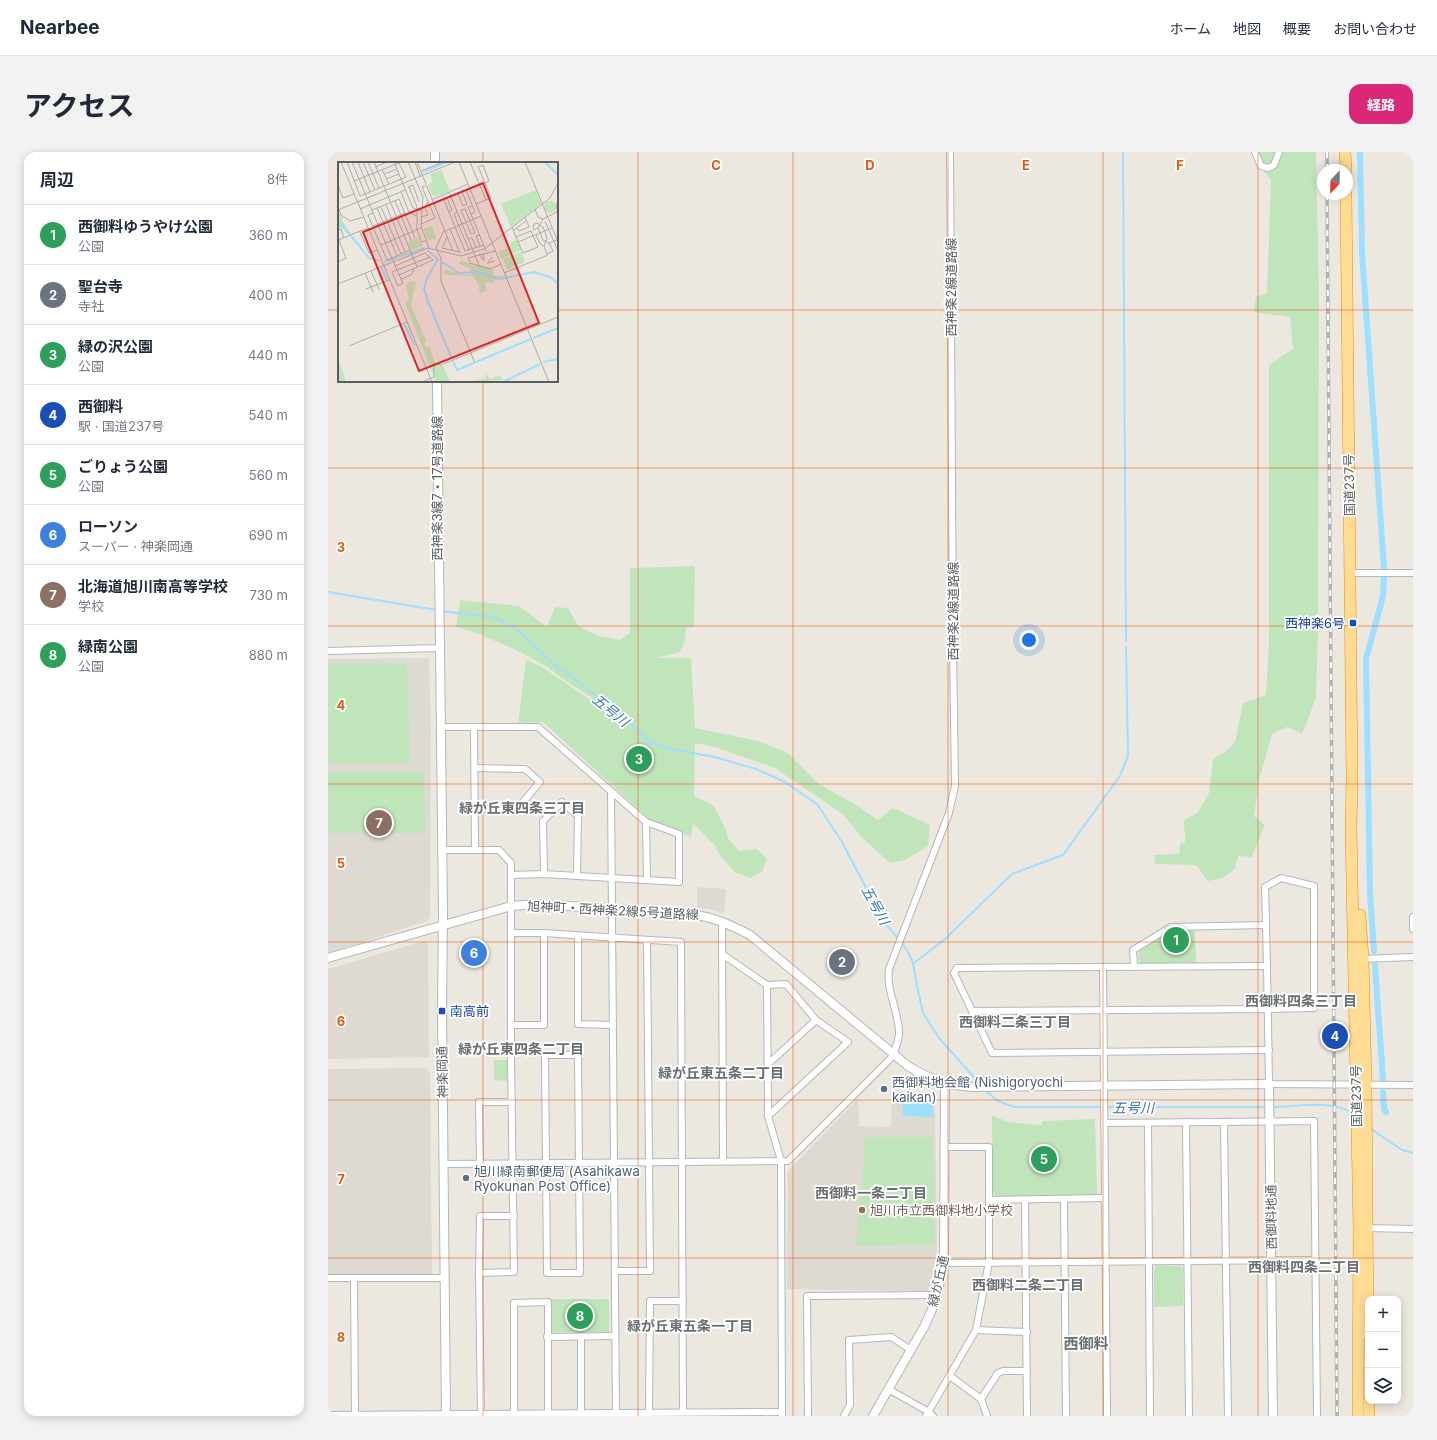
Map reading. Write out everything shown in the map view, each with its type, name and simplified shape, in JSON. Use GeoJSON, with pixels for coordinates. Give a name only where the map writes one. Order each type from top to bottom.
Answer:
{"type":"FeatureCollection","features":[{"type":"Feature","properties":{"kind":"highway"},"geometry":{"type":"LineString","coordinates":[[1345,152],[1346,164]]}},
{"type":"Feature","properties":{"kind":"highway","name":"国道237号"},"geometry":{"type":"LineString","coordinates":[[1346,200],[1352,777],[1361,1085],[1367,1112],[1358,1416]]}},
{"type":"Feature","properties":{"kind":"highway","name":"国道237号"},"geometry":{"type":"LineString","coordinates":[[1361,1085],[1356,1106],[1368,1332]]}},
{"type":"Feature","properties":{"kind":"highway"},"geometry":{"type":"LineString","coordinates":[[1368,1404],[1369,1416]]}},
{"type":"Feature","properties":{"kind":"street","name":"西神楽2線道路線"},"geometry":{"type":"LineString","coordinates":[[894,1055],[899,1032],[887,980],[889,969],[949,813],[955,786],[950,152]]}},
{"type":"Feature","properties":{"kind":"street"},"geometry":{"type":"LineString","coordinates":[[1255,152],[1261,166],[1268,168],[1274,165],[1279,152]]}},
{"type":"Feature","properties":{"kind":"street","name":"西神楽3線7・17号道路線"},"geometry":{"type":"LineString","coordinates":[[436,382],[439,648]]}},
{"type":"Feature","properties":{"kind":"street"},"geometry":{"type":"LineString","coordinates":[[1350,573],[1413,573]]}},
{"type":"Feature","properties":{"kind":"street"},"geometry":{"type":"LineString","coordinates":[[328,651],[439,648],[440,727],[538,727],[646,822],[680,834],[680,882],[544,874],[511,875]]}},
{"type":"Feature","properties":{"kind":"street","name":"神楽岡通"},"geometry":{"type":"LineString","coordinates":[[440,727],[446,1415]]}},
{"type":"Feature","properties":{"kind":"street"},"geometry":{"type":"LineString","coordinates":[[474,727],[475,849]]}},
{"type":"Feature","properties":{"kind":"street"},"geometry":{"type":"LineString","coordinates":[[475,768],[525,769],[540,782],[517,809],[475,809]]}},
{"type":"Feature","properties":{"kind":"street"},"geometry":{"type":"LineString","coordinates":[[611,792],[616,1414]]}},
{"type":"Feature","properties":{"kind":"street"},"geometry":{"type":"LineString","coordinates":[[544,874],[544,821],[562,802],[578,816],[577,876]]}},
{"type":"Feature","properties":{"kind":"street"},"geometry":{"type":"LineString","coordinates":[[646,822],[646,880]]}},
{"type":"Feature","properties":{"kind":"street"},"geometry":{"type":"LineString","coordinates":[[442,850],[499,850],[511,863],[512,1163],[514,1272],[479,1273]]}},
{"type":"Feature","properties":{"kind":"street"},"geometry":{"type":"LineString","coordinates":[[972,1011],[1268,1009],[1314,1008],[1314,886],[1281,878],[1265,887],[1266,925],[1268,1009],[1269,1050],[1269,1084]]}},
{"type":"Feature","properties":{"kind":"street","name":"旭神町・西神楽2線5号道路線"},"geometry":{"type":"LineString","coordinates":[[328,958],[511,906],[538,904],[612,908],[705,916],[722,921],[750,935],[908,1066],[922,1075],[945,1083]]}},
{"type":"Feature","properties":{"kind":"street"},"geometry":{"type":"LineString","coordinates":[[1413,917],[1413,929]]}},
{"type":"Feature","properties":{"kind":"street"},"geometry":{"type":"LineString","coordinates":[[722,921],[723,1161]]}},
{"type":"Feature","properties":{"kind":"street"},"geometry":{"type":"LineString","coordinates":[[1134,967],[1133,950],[1171,927],[1266,925]]}},
{"type":"Feature","properties":{"kind":"street"},"geometry":{"type":"LineString","coordinates":[[511,933],[544,933],[681,942],[683,1412]]}},
{"type":"Feature","properties":{"kind":"street"},"geometry":{"type":"LineString","coordinates":[[511,1025],[544,1025],[544,933]]}},
{"type":"Feature","properties":{"kind":"street"},"geometry":{"type":"LineString","coordinates":[[578,936],[578,1024],[613,1025]]}},
{"type":"Feature","properties":{"kind":"street"},"geometry":{"type":"LineString","coordinates":[[615,1271],[650,1272],[647,940]]}},
{"type":"Feature","properties":{"kind":"street"},"geometry":{"type":"LineString","coordinates":[[722,954],[767,984],[786,984],[816,1020],[848,1042],[768,1116]]}},
{"type":"Feature","properties":{"kind":"street"},"geometry":{"type":"LineString","coordinates":[[1358,959],[1413,957]]}},
{"type":"Feature","properties":{"kind":"street"},"geometry":{"type":"LineString","coordinates":[[1267,966],[956,968],[954,973],[992,1053],[1269,1050]]}},
{"type":"Feature","properties":{"kind":"street"},"geometry":{"type":"LineString","coordinates":[[1103,967],[1107,1416]]}},
{"type":"Feature","properties":{"kind":"street"},"geometry":{"type":"LineString","coordinates":[[328,1414],[446,1415],[683,1412],[782,1414],[781,1160],[768,1116],[767,984]]}},
{"type":"Feature","properties":{"kind":"street"},"geometry":{"type":"LineString","coordinates":[[768,1064],[816,1020]]}},
{"type":"Feature","properties":{"kind":"street"},"geometry":{"type":"LineString","coordinates":[[544,1055],[578,1055],[579,1163],[580,1273],[547,1273],[544,1055]]}},
{"type":"Feature","properties":{"kind":"street"},"geometry":{"type":"LineString","coordinates":[[443,1164],[788,1161],[894,1055]]}},
{"type":"Feature","properties":{"kind":"street"},"geometry":{"type":"LineString","coordinates":[[945,1083],[973,1087],[1269,1084],[1413,1085]]}},
{"type":"Feature","properties":{"kind":"street","name":"緑が丘通"},"geometry":{"type":"LineString","coordinates":[[873,1416],[931,1312],[937,1295],[944,1263],[945,1083]]}},
{"type":"Feature","properties":{"kind":"street","name":"西御料地通"},"geometry":{"type":"LineString","coordinates":[[1269,1084],[1273,1416]]}},
{"type":"Feature","properties":{"kind":"street"},"geometry":{"type":"LineString","coordinates":[[480,1164],[479,1102],[512,1102]]}},
{"type":"Feature","properties":{"kind":"street"},"geometry":{"type":"LineString","coordinates":[[1104,1123],[1224,1122],[1270,1118],[1314,1121],[1317,1416]]}},
{"type":"Feature","properties":{"kind":"street"},"geometry":{"type":"LineString","coordinates":[[1186,1122],[1189,1416]]}},
{"type":"Feature","properties":{"kind":"street"},"geometry":{"type":"LineString","coordinates":[[1224,1122],[1228,1416]]}},
{"type":"Feature","properties":{"kind":"street"},"geometry":{"type":"LineString","coordinates":[[1148,1123],[1150,1416]]}},
{"type":"Feature","properties":{"kind":"street"},"geometry":{"type":"LineString","coordinates":[[888,1389],[929,1415],[976,1330],[989,1262],[989,1147],[945,1147]]}},
{"type":"Feature","properties":{"kind":"street"},"geometry":{"type":"LineString","coordinates":[[990,1200],[1105,1198]]}},
{"type":"Feature","properties":{"kind":"street"},"geometry":{"type":"LineString","coordinates":[[1064,1199],[1066,1416]]}},
{"type":"Feature","properties":{"kind":"street"},"geometry":{"type":"LineString","coordinates":[[1025,1200],[1027,1416]]}},
{"type":"Feature","properties":{"kind":"street"},"geometry":{"type":"LineString","coordinates":[[481,1414],[479,1273],[480,1216],[514,1216]]}},
{"type":"Feature","properties":{"kind":"street"},"geometry":{"type":"LineString","coordinates":[[1363,1228],[1413,1229]]}},
{"type":"Feature","properties":{"kind":"street"},"geometry":{"type":"LineString","coordinates":[[944,1263],[1315,1260]]}},
{"type":"Feature","properties":{"kind":"street"},"geometry":{"type":"LineString","coordinates":[[328,1278],[444,1278]]}},
{"type":"Feature","properties":{"kind":"street"},"geometry":{"type":"LineString","coordinates":[[354,1278],[355,1415]]}},
{"type":"Feature","properties":{"kind":"street"},"geometry":{"type":"LineString","coordinates":[[808,1416],[808,1296],[937,1295]]}},
{"type":"Feature","properties":{"kind":"street"},"geometry":{"type":"LineString","coordinates":[[650,1413],[650,1302],[683,1301]]}},
{"type":"Feature","properties":{"kind":"street"},"geometry":{"type":"LineString","coordinates":[[514,1414],[514,1302],[548,1302],[548,1413]]}},
{"type":"Feature","properties":{"kind":"street"},"geometry":{"type":"LineString","coordinates":[[976,1330],[1026,1332]]}},
{"type":"Feature","properties":{"kind":"street"},"geometry":{"type":"LineString","coordinates":[[581,1336],[581,1413]]}},
{"type":"Feature","properties":{"kind":"street"},"geometry":{"type":"LineString","coordinates":[[547,1337],[615,1336]]}},
{"type":"Feature","properties":{"kind":"street"},"geometry":{"type":"LineString","coordinates":[[844,1416],[850,1405],[849,1340],[891,1337],[911,1350]]}},
{"type":"Feature","properties":{"kind":"street"},"geometry":{"type":"LineString","coordinates":[[981,1399],[998,1373],[1003,1371],[1027,1371]]}},
{"type":"Feature","properties":{"kind":"street"},"geometry":{"type":"LineString","coordinates":[[950,1376],[981,1399],[987,1416]]}},
{"type":"Feature","properties":{"kind":"shaded area"},"geometry":{"type":"Polygon","coordinates":[[[429,658],[431,729],[430,917],[427,921],[328,953],[328,659],[429,658]]]}},
{"type":"Feature","properties":{"kind":"shaded area"},"geometry":{"type":"Polygon","coordinates":[[[697,887],[726,889],[724,914],[710,909],[697,908],[697,887]]]}},
{"type":"Feature","properties":{"kind":"shaded area"},"geometry":{"type":"Polygon","coordinates":[[[424,941],[428,945],[429,1057],[328,1059],[328,969],[424,941]]]}},
{"type":"Feature","properties":{"kind":"shaded area"},"geometry":{"type":"Polygon","coordinates":[[[427,1068],[430,1072],[432,1274],[328,1274],[328,1069],[427,1068]]]}},
{"type":"Feature","properties":{"kind":"shaded area","name":"旭川市立西御料地小学校"},"geometry":{"type":"Polygon","coordinates":[[[892,1096],[935,1097],[937,1249],[930,1289],[927,1291],[787,1289],[788,1171],[858,1099],[859,1126],[891,1127],[892,1096]]]}},
{"type":"Feature","properties":{"kind":"green space"},"geometry":{"type":"Polygon","coordinates":[[[1254,152],[1316,152],[1319,295],[1318,630],[1316,698],[1302,734],[1287,727],[1272,734],[1259,780],[1254,816],[1265,825],[1252,857],[1238,856],[1235,869],[1223,878],[1208,881],[1196,865],[1155,864],[1154,855],[1179,854],[1180,844],[1185,842],[1184,820],[1198,812],[1209,793],[1213,759],[1224,753],[1235,742],[1243,703],[1266,695],[1269,641],[1269,365],[1293,349],[1290,317],[1254,312],[1256,297],[1267,293],[1271,180],[1260,166],[1254,152]]]}},
{"type":"Feature","properties":{"kind":"green space"},"geometry":{"type":"Polygon","coordinates":[[[695,566],[694,627],[686,628],[685,641],[680,652],[656,658],[691,658],[695,728],[758,741],[788,753],[819,784],[856,805],[878,820],[893,808],[930,825],[928,846],[905,860],[890,863],[861,837],[844,815],[775,768],[715,747],[695,743],[694,796],[714,806],[729,840],[739,851],[757,849],[767,859],[762,872],[751,878],[735,872],[719,854],[716,847],[693,823],[691,837],[650,820],[543,722],[518,723],[526,660],[542,667],[592,701],[592,698],[546,666],[516,650],[477,633],[456,627],[460,600],[519,606],[547,627],[555,607],[568,608],[578,626],[598,636],[620,640],[630,633],[630,568],[695,566]]]}},
{"type":"Feature","properties":{"kind":"green space"},"geometry":{"type":"Polygon","coordinates":[[[407,663],[410,763],[328,763],[328,664],[407,663]]]}},
{"type":"Feature","properties":{"kind":"green space"},"geometry":{"type":"Polygon","coordinates":[[[328,772],[424,772],[425,833],[328,833],[328,772]]]}},
{"type":"Feature","properties":{"kind":"green space"},"geometry":{"type":"Polygon","coordinates":[[[1173,931],[1195,931],[1196,963],[1141,963],[1138,956],[1140,949],[1173,931]]]}},
{"type":"Feature","properties":{"kind":"green space"},"geometry":{"type":"Polygon","coordinates":[[[494,1060],[507,1060],[507,1081],[494,1080],[494,1060]]]}},
{"type":"Feature","properties":{"kind":"green space"},"geometry":{"type":"Polygon","coordinates":[[[992,1115],[1008,1122],[1042,1125],[1042,1121],[1095,1119],[1097,1193],[1093,1196],[997,1198],[993,1194],[992,1115]]]}},
{"type":"Feature","properties":{"kind":"green space"},"geometry":{"type":"Polygon","coordinates":[[[865,1137],[933,1137],[935,1245],[855,1246],[862,1187],[865,1137]]]}},
{"type":"Feature","properties":{"kind":"green space"},"geometry":{"type":"Polygon","coordinates":[[[1156,1266],[1180,1266],[1183,1269],[1183,1306],[1154,1307],[1154,1270],[1156,1266]]]}},
{"type":"Feature","properties":{"kind":"green space"},"geometry":{"type":"Polygon","coordinates":[[[550,1299],[609,1299],[609,1332],[550,1332],[550,1299]]]}},
{"type":"Feature","properties":{"kind":"water"},"geometry":{"type":"Polygon","coordinates":[[[903,1102],[933,1102],[933,1117],[903,1116],[903,1102]]]}},
{"type":"Feature","properties":{"kind":"waterway"},"geometry":{"type":"LineString","coordinates":[[1123,152],[1126,641]]}},
{"type":"Feature","properties":{"kind":"waterway"},"geometry":{"type":"LineString","coordinates":[[1360,152],[1362,252],[1384,568]]}},
{"type":"Feature","properties":{"kind":"waterway"},"geometry":{"type":"LineString","coordinates":[[1374,951],[1370,893],[1366,659],[1383,596],[1384,577]]}},
{"type":"Feature","properties":{"kind":"waterway","name":"五号川"},"geometry":{"type":"LineString","coordinates":[[328,592],[437,610]]}},
{"type":"Feature","properties":{"kind":"waterway","name":"五号川"},"geometry":{"type":"LineString","coordinates":[[441,611],[493,617],[517,629],[555,665],[579,682],[627,721],[651,743],[676,750],[715,757],[756,769],[785,782],[817,804],[842,842],[884,922],[902,943],[909,954],[913,963],[923,1013],[939,1038],[980,1084]]}},
{"type":"Feature","properties":{"kind":"waterway"},"geometry":{"type":"LineString","coordinates":[[914,963],[944,940],[1012,874],[1063,855],[1120,776],[1128,756],[1126,647]]}},
{"type":"Feature","properties":{"kind":"waterway"},"geometry":{"type":"LineString","coordinates":[[1375,965],[1383,1080]]}},
{"type":"Feature","properties":{"kind":"waterway","name":"五号川"},"geometry":{"type":"LineString","coordinates":[[984,1089],[998,1101],[1014,1107],[1266,1107]]}},
{"type":"Feature","properties":{"kind":"waterway"},"geometry":{"type":"LineString","coordinates":[[1383,1092],[1384,1109],[1386,1112]]}},
{"type":"Feature","properties":{"kind":"waterway","name":"五号川"},"geometry":{"type":"LineString","coordinates":[[1271,1107],[1323,1105],[1334,1106],[1353,1113]]}},
{"type":"Feature","properties":{"kind":"waterway","name":"五号川"},"geometry":{"type":"LineString","coordinates":[[1371,1129],[1402,1150],[1413,1153]]}},
{"type":"Feature","properties":{"kind":"railway"},"geometry":{"type":"LineString","coordinates":[[1327,152],[1327,164]]}},
{"type":"Feature","properties":{"kind":"railway"},"geometry":{"type":"LineString","coordinates":[[1327,200],[1337,1416]]}},
{"type":"Feature","properties":{"kind":"place","name":"西神楽6号"},"geometry":{"type":"Point","coordinates":[1353,623]}},
{"type":"Feature","properties":{"kind":"place","name":"緑の沢公園"},"geometry":{"type":"Point","coordinates":[639,759]}},
{"type":"Feature","properties":{"kind":"place","name":"北海道旭川南高等学校"},"geometry":{"type":"Point","coordinates":[379,823]}},
{"type":"Feature","properties":{"kind":"place","name":"西御料ゆうやけ公園"},"geometry":{"type":"Point","coordinates":[1176,940]}},
{"type":"Feature","properties":{"kind":"place","name":"ローソン"},"geometry":{"type":"Point","coordinates":[474,953]}},
{"type":"Feature","properties":{"kind":"place","name":"聖台寺"},"geometry":{"type":"Point","coordinates":[842,962]}},
{"type":"Feature","properties":{"kind":"place","name":"南高前"},"geometry":{"type":"Point","coordinates":[442,1011]}},
{"type":"Feature","properties":{"kind":"place","name":"西御料"},"geometry":{"type":"Point","coordinates":[1335,1036]}},
{"type":"Feature","properties":{"kind":"place","name":"西御料地会館 (Nishigoryochi kaikan)"},"geometry":{"type":"Point","coordinates":[884,1089]}},
{"type":"Feature","properties":{"kind":"place","name":"ごりょう公園"},"geometry":{"type":"Point","coordinates":[1044,1159]}},
{"type":"Feature","properties":{"kind":"place","name":"旭川緑南郵便局 (Asahikawa Ryokunan Post Office)"},"geometry":{"type":"Point","coordinates":[466,1178]}},
{"type":"Feature","properties":{"kind":"place","name":"旭川市立西御料地小学校"},"geometry":{"type":"Point","coordinates":[862,1210]}},
{"type":"Feature","properties":{"kind":"place","name":"緑南公園"},"geometry":{"type":"Point","coordinates":[580,1316]}},
{"type":"Feature","properties":{"kind":"district","name":"緑が丘東四条三丁目"},"geometry":{"type":"Point","coordinates":[522,807]}},
{"type":"Feature","properties":{"kind":"district","name":"西御料四条三丁目"},"geometry":{"type":"Point","coordinates":[1301,1000]}},
{"type":"Feature","properties":{"kind":"district","name":"西御料二条三丁目"},"geometry":{"type":"Point","coordinates":[1015,1021]}},
{"type":"Feature","properties":{"kind":"district","name":"緑が丘東四条二丁目"},"geometry":{"type":"Point","coordinates":[521,1048]}},
{"type":"Feature","properties":{"kind":"district","name":"緑が丘東五条二丁目"},"geometry":{"type":"Point","coordinates":[721,1072]}},
{"type":"Feature","properties":{"kind":"district","name":"西御料一条二丁目"},"geometry":{"type":"Point","coordinates":[871,1192]}},
{"type":"Feature","properties":{"kind":"district","name":"西御料四条二丁目"},"geometry":{"type":"Point","coordinates":[1304,1266]}},
{"type":"Feature","properties":{"kind":"district","name":"西御料二条二丁目"},"geometry":{"type":"Point","coordinates":[1028,1284]}},
{"type":"Feature","properties":{"kind":"district","name":"緑が丘東五条一丁目"},"geometry":{"type":"Point","coordinates":[690,1325]}},
{"type":"Feature","properties":{"kind":"district","name":"西御料"},"geometry":{"type":"Point","coordinates":[1086,1343]}}]}
